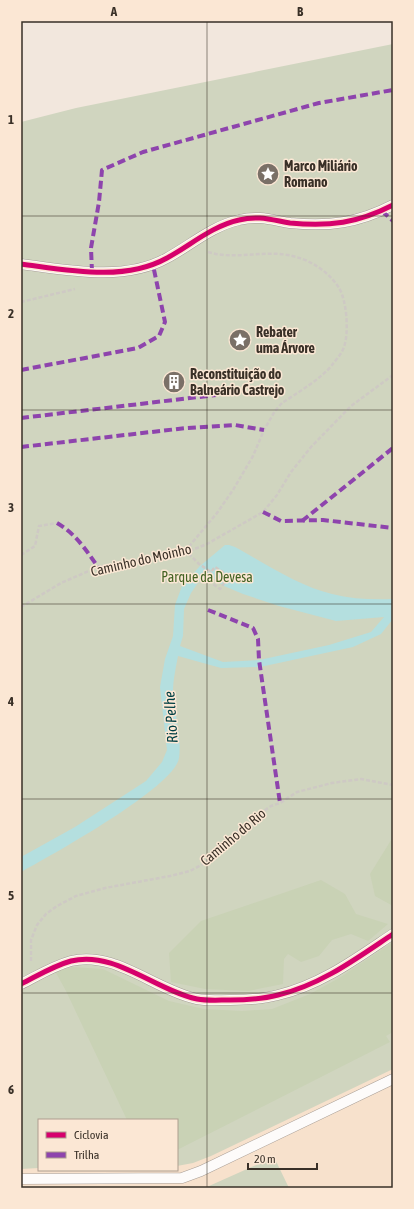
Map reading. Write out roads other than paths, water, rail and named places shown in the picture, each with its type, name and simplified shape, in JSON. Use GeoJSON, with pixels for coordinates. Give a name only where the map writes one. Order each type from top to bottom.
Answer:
{"type":"FeatureCollection","features":[{"type":"Feature","properties":{"kind":"lane"},"geometry":{"type":"LineString","coordinates":[[21,264],[92,272],[133,271],[168,258],[191,242],[218,227],[239,220],[260,217],[316,225],[345,223],[382,211],[393,205]]}},
{"type":"Feature","properties":{"kind":"lane"},"geometry":{"type":"LineString","coordinates":[[21,984],[54,967],[72,961],[92,960],[106,961],[176,993],[198,999],[246,1000],[278,996],[328,976],[393,934]]}},
{"type":"Feature","properties":{"kind":"lane"},"geometry":{"type":"LineString","coordinates":[[21,1179],[182,1178],[201,1171],[393,1080]]}},
{"type":"Feature","properties":{"kind":"water","name":"Rio Pelhe"},"geometry":{"type":"Polygon","coordinates":[[[225,545],[229,545],[295,580],[320,591],[355,598],[393,599],[393,619],[381,634],[353,647],[260,667],[221,668],[178,656],[173,692],[180,750],[179,758],[172,771],[157,786],[135,803],[83,837],[21,872],[21,857],[75,827],[146,781],[162,762],[167,750],[160,687],[165,659],[173,636],[175,605],[182,586],[200,566],[225,545]],[[207,574],[202,577],[191,593],[184,609],[183,636],[180,646],[223,662],[259,660],[329,645],[371,632],[384,617],[336,621],[279,606],[224,586],[207,574]]]}},
{"type":"Feature","properties":{"kind":"place","name":"Marco Miliário Romano"},"geometry":{"type":"Point","coordinates":[268,174]}},
{"type":"Feature","properties":{"kind":"place","name":"Rebater uma Árvore"},"geometry":{"type":"Point","coordinates":[240,340]}},
{"type":"Feature","properties":{"kind":"place","name":"Reconstituição do Balneário Castrejo"},"geometry":{"type":"Point","coordinates":[174,382]}},
{"type":"Feature","properties":{"kind":"park label","name":"Parque da Devesa"},"geometry":{"type":"Point","coordinates":[207,577]}}]}
